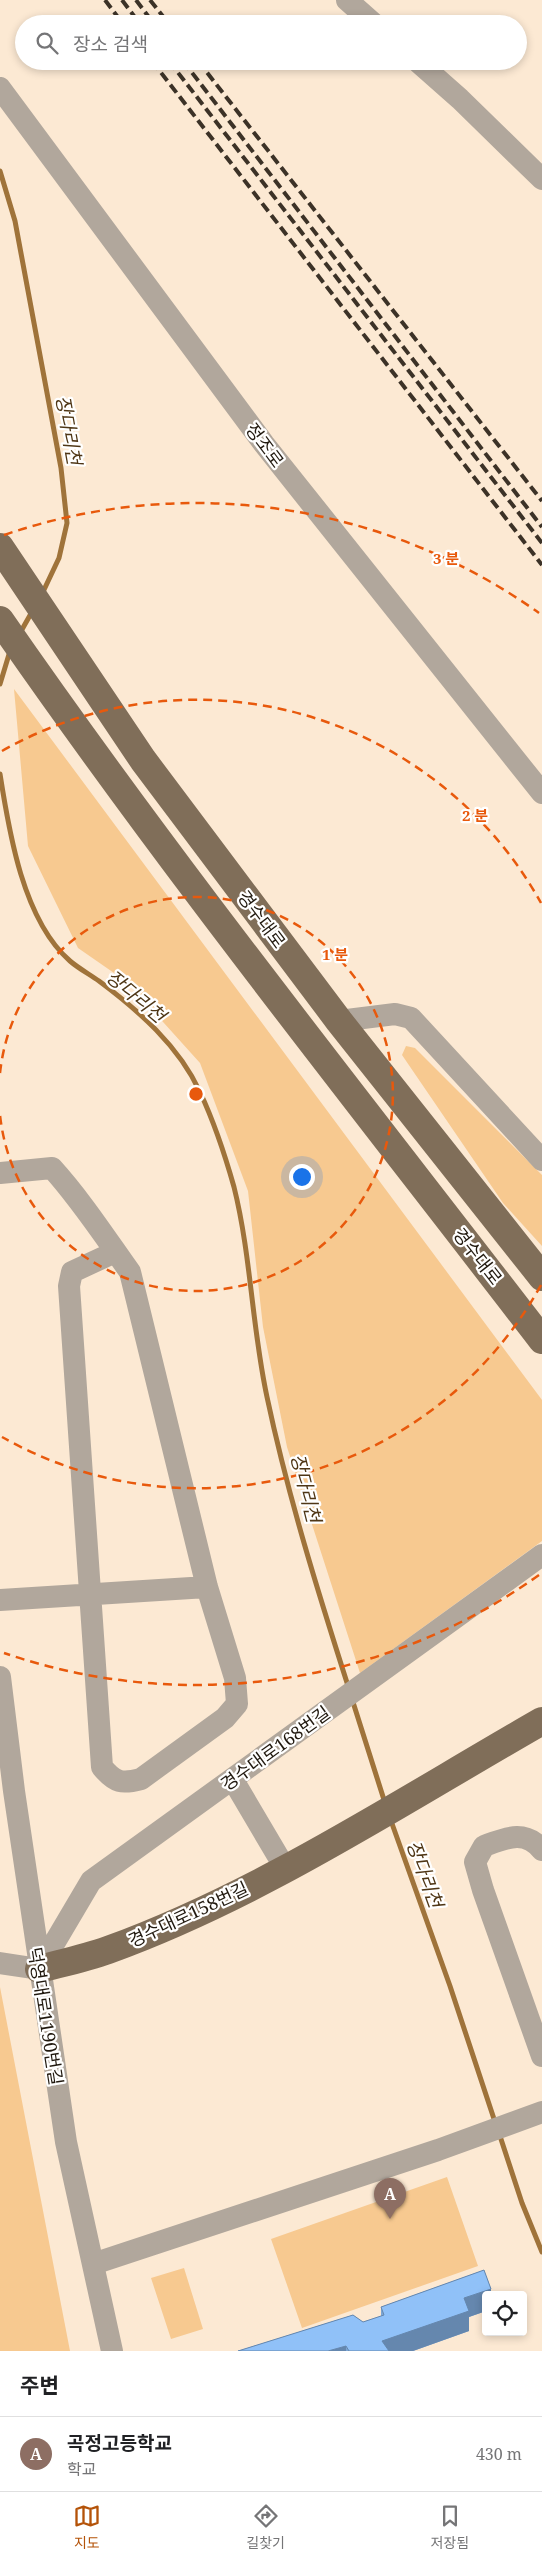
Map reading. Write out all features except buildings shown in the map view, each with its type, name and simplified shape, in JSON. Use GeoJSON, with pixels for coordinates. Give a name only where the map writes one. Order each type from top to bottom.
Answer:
{"type":"FeatureCollection","features":[{"type":"Feature","properties":{"kind":"main road","name":"경수대로"},"geometry":{"type":"LineString","coordinates":[[0,547],[143,760],[339,1021],[542,1277]]}},
{"type":"Feature","properties":{"kind":"main road","name":"경수대로"},"geometry":{"type":"LineString","coordinates":[[0,620],[46,688],[311,1040],[542,1340]]}},
{"type":"Feature","properties":{"kind":"main road","name":"경수대로158번길"},"geometry":{"type":"LineString","coordinates":[[39,1969],[108,1950],[206,1909],[285,1868],[542,1721]]}},
{"type":"Feature","properties":{"kind":"street"},"geometry":{"type":"LineString","coordinates":[[347,0],[364,15]]}},
{"type":"Feature","properties":{"kind":"street"},"geometry":{"type":"LineString","coordinates":[[427,70],[460,99],[542,179]]}},
{"type":"Feature","properties":{"kind":"street","name":"정조로"},"geometry":{"type":"LineString","coordinates":[[0,88],[264,444],[542,793]]}},
{"type":"Feature","properties":{"kind":"street"},"geometry":{"type":"LineString","coordinates":[[339,1021],[395,1014],[411,1018],[542,1160]]}},
{"type":"Feature","properties":{"kind":"street"},"geometry":{"type":"LineString","coordinates":[[0,1173],[52,1168],[69,1187],[130,1272],[207,1588],[235,1678],[237,1704],[225,1718],[141,1779],[125,1783],[111,1778],[102,1767],[69,1286],[72,1272],[115,1252]]}},
{"type":"Feature","properties":{"kind":"street","name":"경수대로168번길"},"geometry":{"type":"LineString","coordinates":[[39,1969],[91,1881],[542,1556]]}},
{"type":"Feature","properties":{"kind":"street"},"geometry":{"type":"LineString","coordinates":[[0,1600],[207,1588]]}},
{"type":"Feature","properties":{"kind":"street","name":"덕영대로1190번길"},"geometry":{"type":"LineString","coordinates":[[0,1677],[39,1969],[66,2142],[112,2351]]}},
{"type":"Feature","properties":{"kind":"street"},"geometry":{"type":"LineString","coordinates":[[233,1780],[285,1868]]}},
{"type":"Feature","properties":{"kind":"street"},"geometry":{"type":"LineString","coordinates":[[542,1850],[534,1841],[511,1836],[484,1846],[475,1862],[483,1890],[542,2056]]}},
{"type":"Feature","properties":{"kind":"street"},"geometry":{"type":"LineString","coordinates":[[0,1963],[39,1969]]}},
{"type":"Feature","properties":{"kind":"street"},"geometry":{"type":"LineString","coordinates":[[93,2264],[438,2150],[539,2113]]}},
{"type":"Feature","properties":{"kind":"shaded area"},"geometry":{"type":"Polygon","coordinates":[[[14,689],[542,1400],[542,1541],[360,1673],[287,1447],[263,1327],[248,1191],[200,1063],[127,982],[78,948],[28,846],[14,689]]]}},
{"type":"Feature","properties":{"kind":"shaded area"},"geometry":{"type":"Polygon","coordinates":[[[406,1046],[415,1048],[542,1175],[542,1246],[503,1203],[402,1055],[406,1046]]]}},
{"type":"Feature","properties":{"kind":"shaded area"},"geometry":{"type":"Polygon","coordinates":[[[0,1987],[70,2351],[0,2351],[0,1987]]]}},
{"type":"Feature","properties":{"kind":"shaded area"},"geometry":{"type":"Polygon","coordinates":[[[447,2177],[478,2266],[302,2328],[271,2239],[447,2177]]]}},
{"type":"Feature","properties":{"kind":"shaded area"},"geometry":{"type":"Polygon","coordinates":[[[184,2268],[203,2329],[171,2339],[151,2278],[184,2268]]]}},
{"type":"Feature","properties":{"kind":"waterway","name":"장다리천"},"geometry":{"type":"LineString","coordinates":[[0,171],[15,221],[61,468],[67,523],[59,558],[42,594]]}},
{"type":"Feature","properties":{"kind":"waterway","name":"장다리천"},"geometry":{"type":"LineString","coordinates":[[20,633],[33,610]]}},
{"type":"Feature","properties":{"kind":"waterway","name":"장다리천"},"geometry":{"type":"LineString","coordinates":[[0,684],[10,651]]}},
{"type":"Feature","properties":{"kind":"waterway","name":"장다리천"},"geometry":{"type":"LineString","coordinates":[[0,774],[14,848],[21,874],[40,923],[54,944],[70,961],[128,1004],[169,1044],[191,1075],[215,1127],[231,1175],[240,1213],[262,1371],[275,1434],[304,1544],[349,1689]]}},
{"type":"Feature","properties":{"kind":"waterway","name":"장다리천"},"geometry":{"type":"LineString","coordinates":[[352,1699],[385,1803]]}},
{"type":"Feature","properties":{"kind":"waterway","name":"장다리천"},"geometry":{"type":"LineString","coordinates":[[390,1818],[450,1986],[495,2122]]}},
{"type":"Feature","properties":{"kind":"waterway","name":"장다리천"},"geometry":{"type":"LineString","coordinates":[[499,2133],[522,2203],[542,2252]]}},
{"type":"Feature","properties":{"kind":"railway"},"geometry":{"type":"LineString","coordinates":[[105,0],[116,15]]}},
{"type":"Feature","properties":{"kind":"railway"},"geometry":{"type":"LineString","coordinates":[[122,0],[133,15]]}},
{"type":"Feature","properties":{"kind":"railway"},"geometry":{"type":"LineString","coordinates":[[136,0],[147,15]]}},
{"type":"Feature","properties":{"kind":"railway"},"geometry":{"type":"LineString","coordinates":[[150,0],[162,15]]}},
{"type":"Feature","properties":{"kind":"railway"},"geometry":{"type":"LineString","coordinates":[[159,70],[542,565]]}},
{"type":"Feature","properties":{"kind":"railway"},"geometry":{"type":"LineString","coordinates":[[176,70],[542,543]]}},
{"type":"Feature","properties":{"kind":"railway"},"geometry":{"type":"LineString","coordinates":[[190,70],[542,527]]}},
{"type":"Feature","properties":{"kind":"railway"},"geometry":{"type":"LineString","coordinates":[[205,70],[542,501]]}},
{"type":"Feature","properties":{"kind":"place","name":"곡정고등학교"},"geometry":{"type":"Point","coordinates":[390,2219]}}]}
